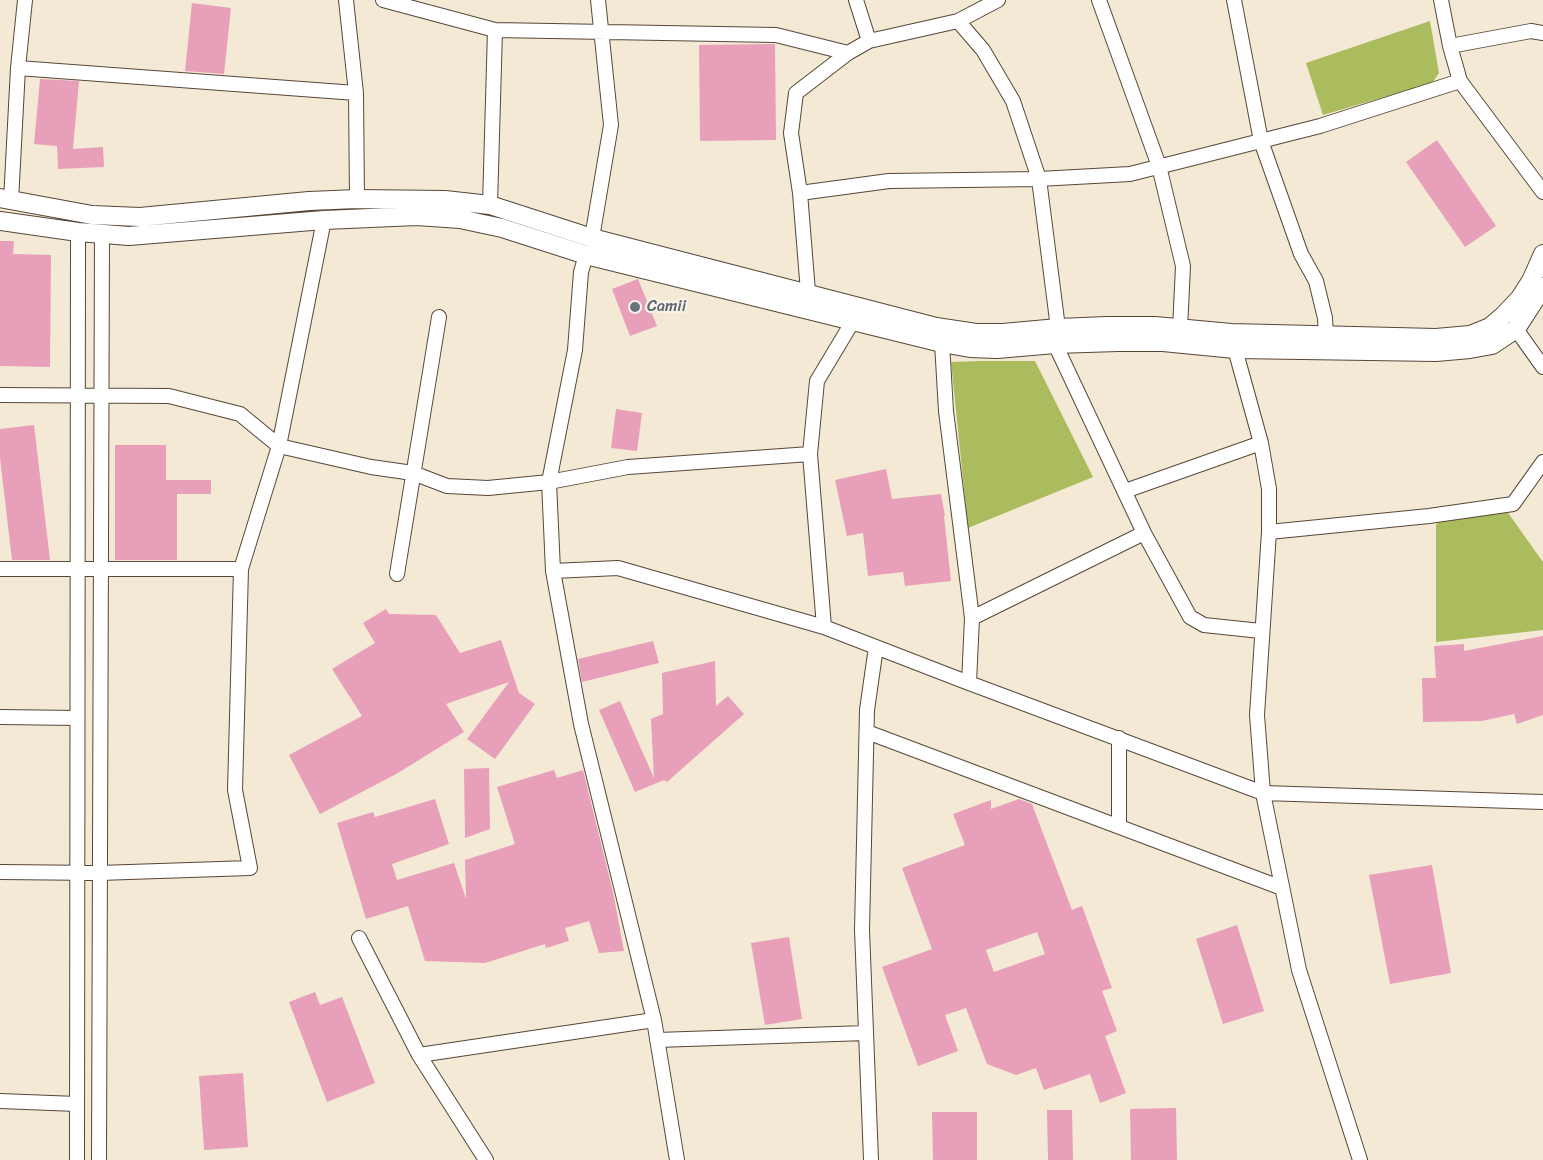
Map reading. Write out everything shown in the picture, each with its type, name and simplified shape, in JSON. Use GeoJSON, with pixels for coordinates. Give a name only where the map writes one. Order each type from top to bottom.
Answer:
{"type":"FeatureCollection","features":[{"type":"Feature","properties":{"kind":"street"},"geometry":{"type":"LineString","coordinates":[[25,0],[6,199],[92,215],[140,218],[309,201],[357,199],[410,198],[490,205],[589,246],[854,321],[970,348],[998,349],[1107,326],[1180,329],[1233,341],[1436,352],[1492,345],[1543,287]]}},
{"type":"Feature","properties":{"kind":"street"},"geometry":{"type":"LineString","coordinates":[[346,0],[356,93],[357,199]]}},
{"type":"Feature","properties":{"kind":"street"},"geometry":{"type":"LineString","coordinates":[[383,0],[495,30],[776,35],[848,53]]}},
{"type":"Feature","properties":{"kind":"street"},"geometry":{"type":"LineString","coordinates":[[598,0],[611,125],[589,246],[581,272],[575,350],[549,482],[554,571],[581,724],[654,1020],[677,1160]]}},
{"type":"Feature","properties":{"kind":"street"},"geometry":{"type":"LineString","coordinates":[[856,0],[869,41]]}},
{"type":"Feature","properties":{"kind":"street"},"geometry":{"type":"LineString","coordinates":[[808,292],[800,193],[791,133],[796,93],[848,53],[869,41],[958,21],[998,0]]}},
{"type":"Feature","properties":{"kind":"street"},"geometry":{"type":"LineString","coordinates":[[1099,0],[1159,166],[1183,266],[1180,329]]}},
{"type":"Feature","properties":{"kind":"street"},"geometry":{"type":"LineString","coordinates":[[1234,0],[1261,141],[1301,254],[1316,280],[1325,318],[1326,336]]}},
{"type":"Feature","properties":{"kind":"street"},"geometry":{"type":"LineString","coordinates":[[1441,0],[1450,46],[1461,81],[1543,192]]}},
{"type":"Feature","properties":{"kind":"street"},"geometry":{"type":"LineString","coordinates":[[958,21],[983,50],[1013,101],[1039,179],[1056,336],[1144,533],[1190,616],[1204,625],[1262,631]]}},
{"type":"Feature","properties":{"kind":"street"},"geometry":{"type":"LineString","coordinates":[[490,205],[495,30]]}},
{"type":"Feature","properties":{"kind":"street"},"geometry":{"type":"LineString","coordinates":[[1450,46],[1531,31],[1543,33]]}},
{"type":"Feature","properties":{"kind":"street"},"geometry":{"type":"LineString","coordinates":[[18,68],[356,93]]}},
{"type":"Feature","properties":{"kind":"street"},"geometry":{"type":"LineString","coordinates":[[800,193],[889,181],[1039,179],[1130,174],[1320,126],[1461,81]]}},
{"type":"Feature","properties":{"kind":"street"},"geometry":{"type":"LineString","coordinates":[[0,221],[78,232],[129,236],[177,234],[324,220],[417,216],[460,219],[808,292],[936,327],[976,333],[1162,342],[1326,336],[1436,338],[1470,335],[1510,322]]}},
{"type":"Feature","properties":{"kind":"street"},"geometry":{"type":"LineString","coordinates":[[0,872],[99,873],[250,868],[235,790],[241,569],[279,446],[324,220]]}},
{"type":"Feature","properties":{"kind":"street"},"geometry":{"type":"LineString","coordinates":[[77,1160],[78,232]]}},
{"type":"Feature","properties":{"kind":"street"},"geometry":{"type":"LineString","coordinates":[[99,1160],[102,234]]}},
{"type":"Feature","properties":{"kind":"street"},"geometry":{"type":"LineString","coordinates":[[1510,322],[1543,254]]}},
{"type":"Feature","properties":{"kind":"street"},"geometry":{"type":"LineString","coordinates":[[398,573],[439,317]]}},
{"type":"Feature","properties":{"kind":"street"},"geometry":{"type":"LineString","coordinates":[[824,627],[810,454],[817,381],[854,321]]}},
{"type":"Feature","properties":{"kind":"street"},"geometry":{"type":"LineString","coordinates":[[1510,322],[1543,367]]}},
{"type":"Feature","properties":{"kind":"street"},"geometry":{"type":"LineString","coordinates":[[1233,341],[1261,443],[1269,489],[1269,532],[1257,715],[1263,793],[1299,970],[1360,1160]]}},
{"type":"Feature","properties":{"kind":"street"},"geometry":{"type":"LineString","coordinates":[[942,343],[946,411],[972,618],[969,683]]}},
{"type":"Feature","properties":{"kind":"street"},"geometry":{"type":"LineString","coordinates":[[0,395],[169,396],[240,414],[279,446],[371,467],[413,473],[447,486],[488,488],[549,482],[628,467],[810,454]]}},
{"type":"Feature","properties":{"kind":"street"},"geometry":{"type":"LineString","coordinates":[[1125,491],[1261,443]]}},
{"type":"Feature","properties":{"kind":"street"},"geometry":{"type":"LineString","coordinates":[[1269,532],[1429,516],[1513,504],[1543,462]]}},
{"type":"Feature","properties":{"kind":"street"},"geometry":{"type":"LineString","coordinates":[[972,618],[1144,533]]}},
{"type":"Feature","properties":{"kind":"street"},"geometry":{"type":"LineString","coordinates":[[554,571],[618,568],[824,627],[1263,793],[1543,802]]}},
{"type":"Feature","properties":{"kind":"street"},"geometry":{"type":"LineString","coordinates":[[0,569],[241,569]]}},
{"type":"Feature","properties":{"kind":"street"},"geometry":{"type":"LineString","coordinates":[[871,1160],[862,930],[867,710],[876,647]]}},
{"type":"Feature","properties":{"kind":"street"},"geometry":{"type":"LineString","coordinates":[[0,717],[78,718]]}},
{"type":"Feature","properties":{"kind":"street"},"geometry":{"type":"LineString","coordinates":[[867,732],[1282,888]]}},
{"type":"Feature","properties":{"kind":"street"},"geometry":{"type":"LineString","coordinates":[[1119,738],[1119,826]]}},
{"type":"Feature","properties":{"kind":"street"},"geometry":{"type":"LineString","coordinates":[[359,938],[419,1055],[486,1160]]}},
{"type":"Feature","properties":{"kind":"street"},"geometry":{"type":"LineString","coordinates":[[419,1055],[654,1020]]}},
{"type":"Feature","properties":{"kind":"street"},"geometry":{"type":"LineString","coordinates":[[657,1040],[866,1033]]}},
{"type":"Feature","properties":{"kind":"street"},"geometry":{"type":"LineString","coordinates":[[0,1101],[77,1104]]}},
{"type":"Feature","properties":{"kind":"green space"},"geometry":{"type":"Polygon","coordinates":[[[1430,21],[1439,73],[1432,83],[1323,115],[1306,63],[1430,21]]]}},
{"type":"Feature","properties":{"kind":"green space"},"geometry":{"type":"Polygon","coordinates":[[[1035,361],[1093,477],[968,528],[951,362],[1035,361]]]}},
{"type":"Feature","properties":{"kind":"green space"},"geometry":{"type":"Polygon","coordinates":[[[1506,510],[1543,562],[1543,630],[1436,642],[1436,525],[1440,519],[1506,510]]]}},
{"type":"Feature","properties":{"kind":"building"},"geometry":{"type":"Polygon","coordinates":[[[192,3],[231,8],[224,74],[185,71],[192,3]]]}},
{"type":"Feature","properties":{"kind":"building"},"geometry":{"type":"Polygon","coordinates":[[[775,44],[776,140],[700,141],[699,45],[775,44]]]}},
{"type":"Feature","properties":{"kind":"building"},"geometry":{"type":"Polygon","coordinates":[[[40,79],[79,81],[73,149],[103,147],[104,167],[58,169],[57,146],[34,144],[40,79]]]}},
{"type":"Feature","properties":{"kind":"building"},"geometry":{"type":"Polygon","coordinates":[[[1437,140],[1496,226],[1465,247],[1406,162],[1437,140]]]}},
{"type":"Feature","properties":{"kind":"building"},"geometry":{"type":"Polygon","coordinates":[[[0,241],[14,241],[13,254],[51,255],[50,367],[0,366],[0,241]]]}},
{"type":"Feature","properties":{"kind":"building","name":"Camii"},"geometry":{"type":"Polygon","coordinates":[[[638,279],[657,326],[630,336],[612,289],[638,279]]]}},
{"type":"Feature","properties":{"kind":"building"},"geometry":{"type":"Polygon","coordinates":[[[616,409],[642,413],[637,451],[611,448],[616,409]]]}},
{"type":"Feature","properties":{"kind":"building"},"geometry":{"type":"Polygon","coordinates":[[[34,425],[50,560],[12,560],[0,458],[0,429],[34,425]]]}},
{"type":"Feature","properties":{"kind":"building"},"geometry":{"type":"Polygon","coordinates":[[[115,445],[166,445],[166,480],[211,480],[211,494],[177,494],[177,560],[115,560],[115,445]]]}},
{"type":"Feature","properties":{"kind":"building"},"geometry":{"type":"Polygon","coordinates":[[[886,469],[892,499],[941,494],[951,581],[905,586],[903,572],[868,576],[863,533],[847,536],[835,480],[886,469]]]}},
{"type":"Feature","properties":{"kind":"building"},"geometry":{"type":"Polygon","coordinates":[[[386,609],[389,614],[436,615],[460,653],[501,640],[519,693],[535,704],[495,759],[467,739],[509,682],[446,704],[464,732],[398,773],[320,814],[289,755],[362,716],[332,669],[375,643],[363,623],[386,609]]]}},
{"type":"Feature","properties":{"kind":"building"},"geometry":{"type":"Polygon","coordinates":[[[1543,636],[1543,715],[1517,724],[1514,714],[1482,721],[1423,722],[1422,678],[1436,678],[1434,646],[1464,644],[1464,651],[1543,636]]]}},
{"type":"Feature","properties":{"kind":"building"},"geometry":{"type":"Polygon","coordinates":[[[653,641],[659,663],[582,682],[578,659],[653,641]]]}},
{"type":"Feature","properties":{"kind":"building"},"geometry":{"type":"Polygon","coordinates":[[[715,661],[716,706],[728,696],[744,714],[667,782],[664,780],[635,792],[599,710],[620,701],[654,778],[651,719],[663,714],[662,673],[715,661]]]}},
{"type":"Feature","properties":{"kind":"building"},"geometry":{"type":"Polygon","coordinates":[[[489,768],[490,829],[465,838],[464,769],[489,768]]]}},
{"type":"Feature","properties":{"kind":"building"},"geometry":{"type":"Polygon","coordinates":[[[554,770],[557,778],[583,770],[613,892],[624,951],[599,953],[589,921],[565,928],[569,941],[546,948],[545,944],[485,963],[425,961],[408,906],[366,919],[337,823],[373,812],[375,817],[435,799],[449,844],[392,864],[397,880],[454,863],[466,899],[465,860],[515,844],[497,787],[554,770]]]}},
{"type":"Feature","properties":{"kind":"building"},"geometry":{"type":"Polygon","coordinates":[[[1019,799],[1032,804],[1072,910],[1082,906],[1112,988],[1102,991],[1117,1031],[1105,1036],[1126,1093],[1100,1103],[1090,1074],[1044,1090],[1036,1068],[1016,1075],[987,1064],[966,1008],[945,1015],[958,1051],[918,1066],[882,967],[932,949],[902,868],[965,845],[953,814],[991,800],[991,809],[1019,799]],[[1037,932],[986,950],[994,972],[1045,954],[1037,932]]]}},
{"type":"Feature","properties":{"kind":"building"},"geometry":{"type":"Polygon","coordinates":[[[1432,865],[1451,973],[1390,984],[1369,875],[1432,865]]]}},
{"type":"Feature","properties":{"kind":"building"},"geometry":{"type":"Polygon","coordinates":[[[1237,925],[1264,1011],[1223,1024],[1196,939],[1237,925]]]}},
{"type":"Feature","properties":{"kind":"building"},"geometry":{"type":"Polygon","coordinates":[[[789,937],[802,1019],[765,1025],[751,943],[789,937]]]}},
{"type":"Feature","properties":{"kind":"building"},"geometry":{"type":"Polygon","coordinates":[[[315,992],[320,1005],[342,997],[375,1083],[327,1102],[289,1002],[315,992]]]}},
{"type":"Feature","properties":{"kind":"building"},"geometry":{"type":"Polygon","coordinates":[[[243,1073],[248,1147],[204,1150],[199,1076],[243,1073]]]}},
{"type":"Feature","properties":{"kind":"building"},"geometry":{"type":"Polygon","coordinates":[[[1176,1108],[1177,1160],[1131,1160],[1130,1109],[1176,1108]]]}},
{"type":"Feature","properties":{"kind":"building"},"geometry":{"type":"Polygon","coordinates":[[[1047,1110],[1072,1110],[1073,1160],[1048,1160],[1047,1110]]]}},
{"type":"Feature","properties":{"kind":"building"},"geometry":{"type":"Polygon","coordinates":[[[932,1112],[977,1112],[977,1160],[933,1160],[932,1112]]]}},
{"type":"Feature","properties":{"kind":"place","name":"Camii"},"geometry":{"type":"Point","coordinates":[635,307]}}]}
